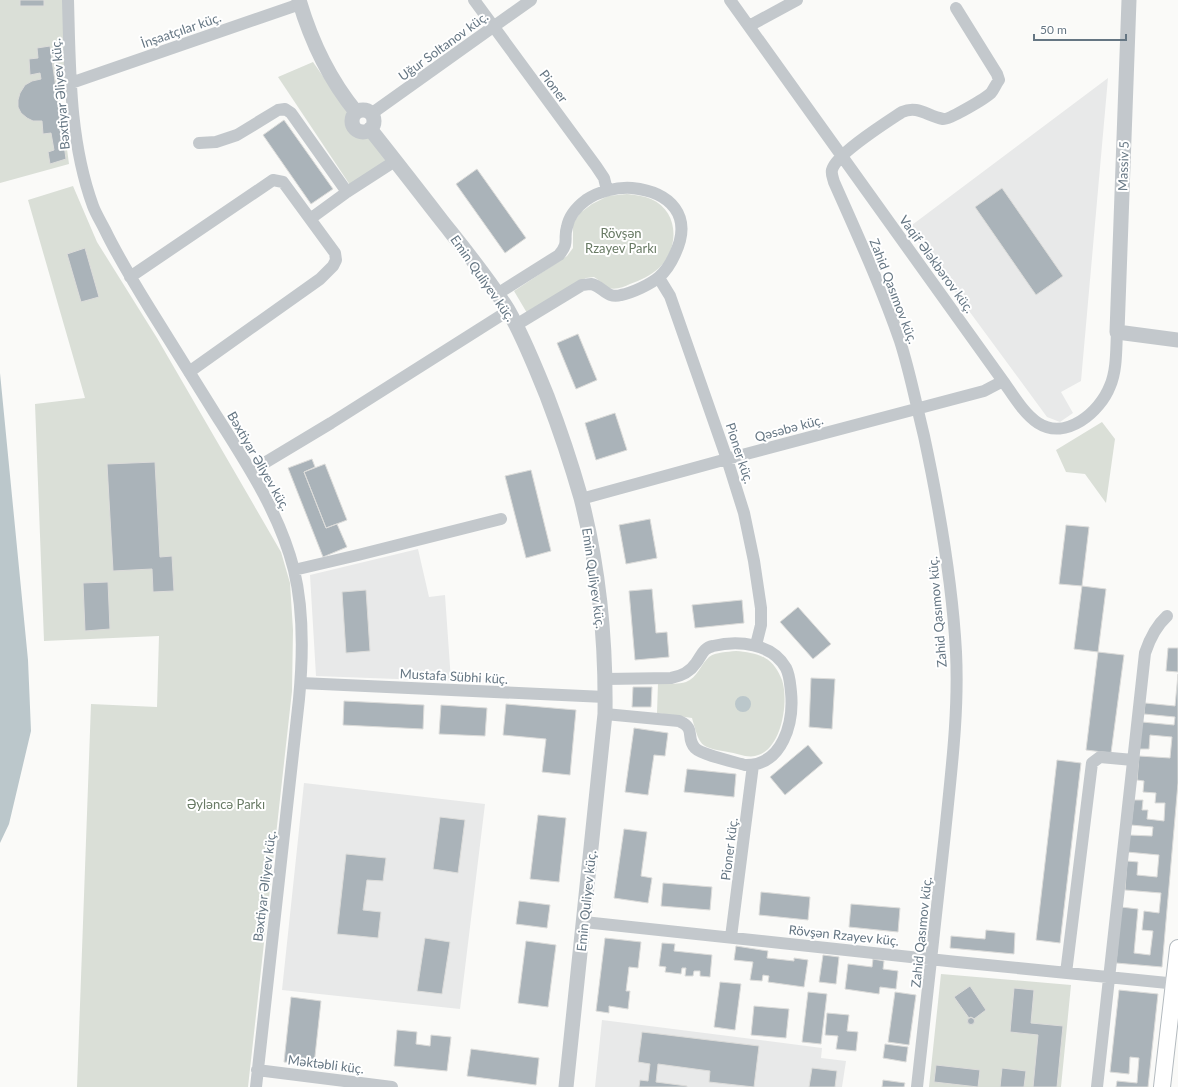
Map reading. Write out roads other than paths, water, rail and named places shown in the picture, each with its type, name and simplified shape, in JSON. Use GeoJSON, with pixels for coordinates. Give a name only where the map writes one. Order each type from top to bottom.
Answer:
{"type":"FeatureCollection","features":[{"type":"Feature","properties":{"kind":"main road"},"geometry":{"type":"LineString","coordinates":[[1162,1087],[1176,984],[1178,948]]}},
{"type":"Feature","properties":{"kind":"street","name":"Bəxtiyar Əliyev küç."},"geometry":{"type":"LineString","coordinates":[[68,0],[71,83],[76,139],[81,166],[93,207],[130,277],[251,471],[278,523],[288,547],[298,592],[301,625],[300,683],[256,1087]]}},
{"type":"Feature","properties":{"kind":"street","name":"Pioner"},"geometry":{"type":"LineString","coordinates":[[474,0],[596,166],[604,178],[607,190]]}},
{"type":"Feature","properties":{"kind":"street","name":"Uğur Soltanov küç."},"geometry":{"type":"LineString","coordinates":[[371,114],[530,0]]}},
{"type":"Feature","properties":{"kind":"street","name":"Vaqif Ələkbərov küç."},"geometry":{"type":"LineString","coordinates":[[730,0],[1003,381],[1028,414],[1037,423],[1053,429],[1062,428],[1075,424],[1086,418],[1095,409],[1105,397],[1111,385],[1114,371],[1117,332]]}},
{"type":"Feature","properties":{"kind":"street"},"geometry":{"type":"LineString","coordinates":[[749,26],[797,0]]}},
{"type":"Feature","properties":{"kind":"street","name":"Massiv 5"},"geometry":{"type":"LineString","coordinates":[[1117,332],[1129,0]]}},
{"type":"Feature","properties":{"kind":"street","name":"İnşaatçılar küç."},"geometry":{"type":"LineString","coordinates":[[71,83],[300,2]]}},
{"type":"Feature","properties":{"kind":"street"},"geometry":{"type":"LineString","coordinates":[[300,2],[307,26],[327,72],[356,112]]}},
{"type":"Feature","properties":{"kind":"street"},"geometry":{"type":"LineString","coordinates":[[842,155],[902,112],[909,109],[917,110],[944,120],[952,117],[990,94],[998,80],[997,74],[956,8]]}},
{"type":"Feature","properties":{"kind":"street"},"geometry":{"type":"LineString","coordinates":[[199,143],[226,140],[278,110],[285,109],[291,113],[347,192]]}},
{"type":"Feature","properties":{"kind":"street"},"geometry":{"type":"LineString","coordinates":[[361,110],[367,111],[371,114],[373,125],[370,129],[364,132],[354,128],[352,117],[356,112],[361,110]]}},
{"type":"Feature","properties":{"kind":"street","name":"Emin Quliyev küç."},"geometry":{"type":"LineString","coordinates":[[370,129],[476,264],[516,325],[531,356],[559,428],[581,499],[592,552],[598,597],[605,679],[605,714],[566,1087]]}},
{"type":"Feature","properties":{"kind":"street","name":"Zahid Qasımov küç."},"geometry":{"type":"LineString","coordinates":[[842,155],[834,165],[831,172],[834,182],[871,264],[889,311],[909,370],[918,408],[946,554],[956,653],[954,737],[932,959],[917,1087]]}},
{"type":"Feature","properties":{"kind":"street"},"geometry":{"type":"LineString","coordinates":[[310,219],[347,192],[395,161]]}},
{"type":"Feature","properties":{"kind":"street"},"geometry":{"type":"LineString","coordinates":[[130,277],[273,180],[283,182],[335,253],[336,260],[333,266],[320,279],[189,372]]}},
{"type":"Feature","properties":{"kind":"street"},"geometry":{"type":"LineString","coordinates":[[497,294],[559,254],[564,248],[566,228],[570,218],[576,209],[594,195],[607,190],[627,188],[645,190],[658,194],[668,200],[676,210],[680,220],[681,232],[679,246],[666,271],[659,278],[649,284],[622,295],[614,296],[606,294],[597,286],[591,284],[582,285],[516,325]]}},
{"type":"Feature","properties":{"kind":"street","name":"Pioner küç."},"geometry":{"type":"LineString","coordinates":[[659,278],[670,296],[727,459],[744,513],[754,561],[761,608],[761,625],[756,646]]}},
{"type":"Feature","properties":{"kind":"street"},"geometry":{"type":"LineString","coordinates":[[251,471],[331,423],[508,311]]}},
{"type":"Feature","properties":{"kind":"street"},"geometry":{"type":"LineString","coordinates":[[1117,332],[1178,340]]}},
{"type":"Feature","properties":{"kind":"street","name":"Qəsəbə küç."},"geometry":{"type":"LineString","coordinates":[[581,499],[984,391],[1003,381]]}},
{"type":"Feature","properties":{"kind":"street"},"geometry":{"type":"LineString","coordinates":[[294,570],[501,519]]}},
{"type":"Feature","properties":{"kind":"street"},"geometry":{"type":"LineString","coordinates":[[1097,1087],[1145,653],[1150,639],[1159,623],[1167,616]]}},
{"type":"Feature","properties":{"kind":"street"},"geometry":{"type":"LineString","coordinates":[[605,679],[671,678],[682,676],[696,663],[703,650],[712,646],[741,643],[756,646],[780,659],[790,680],[792,700],[790,719],[785,739],[769,758],[753,765],[702,752],[695,748],[691,741],[689,728],[684,723],[679,721],[605,714]]}},
{"type":"Feature","properties":{"kind":"street","name":"Mustafa Sübhi küç."},"geometry":{"type":"LineString","coordinates":[[300,683],[605,697]]}},
{"type":"Feature","properties":{"kind":"street"},"geometry":{"type":"LineString","coordinates":[[1066,973],[1092,763],[1100,757],[1133,760]]}},
{"type":"Feature","properties":{"kind":"street","name":"Pioner küç."},"geometry":{"type":"LineString","coordinates":[[731,937],[753,765]]}},
{"type":"Feature","properties":{"kind":"street","name":"Rövşən Rzayev küç."},"geometry":{"type":"LineString","coordinates":[[584,922],[1176,984]]}},
{"type":"Feature","properties":{"kind":"street","name":"Məktəbli küç."},"geometry":{"type":"LineString","coordinates":[[257,1070],[392,1087]]}},
{"type":"Feature","properties":{"kind":"park label","name":"Rövşən Rzayev Parkı"},"geometry":{"type":"Point","coordinates":[621,240]}},
{"type":"Feature","properties":{"kind":"park label","name":"Əyləncə Parkı"},"geometry":{"type":"Point","coordinates":[226,804]}}]}
